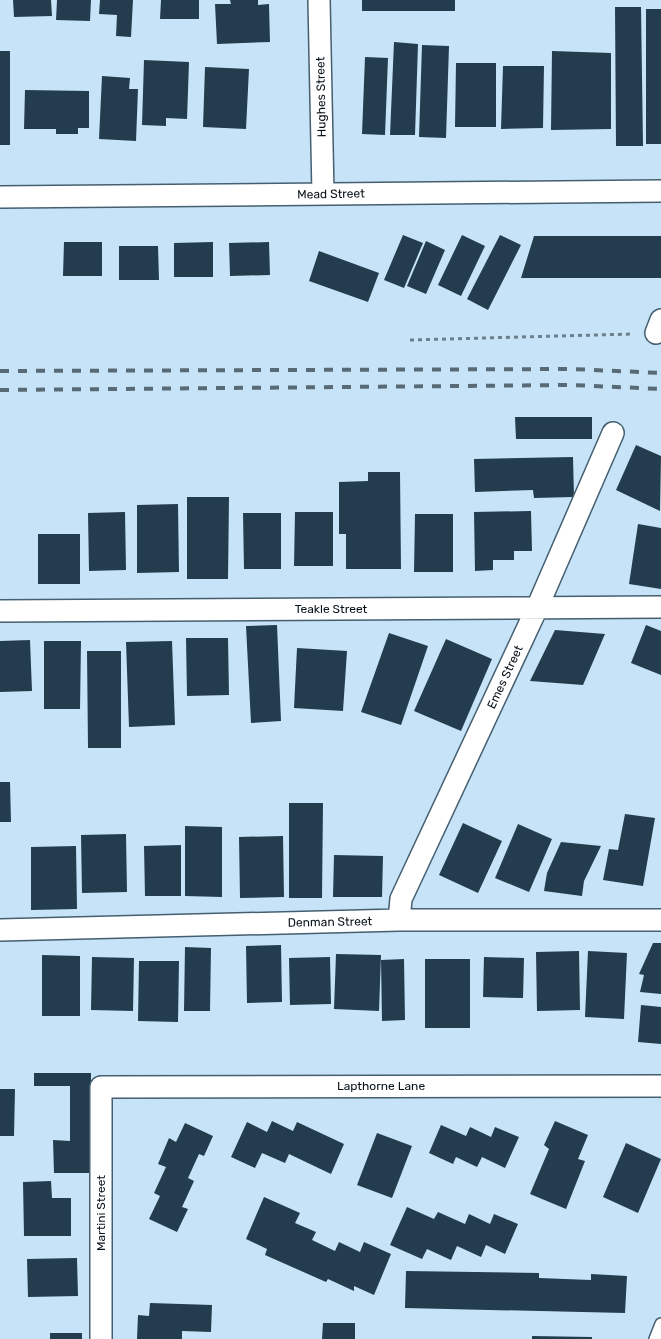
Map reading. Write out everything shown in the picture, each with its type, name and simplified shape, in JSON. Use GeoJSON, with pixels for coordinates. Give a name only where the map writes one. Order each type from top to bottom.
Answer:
{"type":"FeatureCollection","features":[{"type":"Feature","properties":{"kind":"street","name":"Hughes Street"},"geometry":{"type":"LineString","coordinates":[[319,0],[324,194]]}},
{"type":"Feature","properties":{"kind":"street","name":"Mead Street"},"geometry":{"type":"LineString","coordinates":[[0,197],[661,191]]}},
{"type":"Feature","properties":{"kind":"street","name":"Emes Street"},"geometry":{"type":"LineString","coordinates":[[399,920],[401,899],[537,608],[613,433]]}},
{"type":"Feature","properties":{"kind":"street","name":"Teakle Street"},"geometry":{"type":"LineString","coordinates":[[0,611],[661,606]]}},
{"type":"Feature","properties":{"kind":"street","name":"Denman Street"},"geometry":{"type":"LineString","coordinates":[[0,930],[399,920],[661,920]]}},
{"type":"Feature","properties":{"kind":"street","name":"Lapthorne Lane"},"geometry":{"type":"LineString","coordinates":[[101,1087],[661,1086]]}},
{"type":"Feature","properties":{"kind":"street","name":"Martini Street"},"geometry":{"type":"LineString","coordinates":[[101,1087],[101,1339]]}},
{"type":"Feature","properties":{"kind":"lane"},"geometry":{"type":"LineString","coordinates":[[655,1339],[661,1324]]}},
{"type":"Feature","properties":{"kind":"path"},"geometry":{"type":"LineString","coordinates":[[410,340],[658,327]]}},
{"type":"Feature","properties":{"kind":"building"},"geometry":{"type":"Polygon","coordinates":[[[13,0],[51,0],[52,16],[14,17],[13,0]]]}},
{"type":"Feature","properties":{"kind":"building"},"geometry":{"type":"Polygon","coordinates":[[[57,0],[91,0],[90,21],[56,20],[57,0]]]}},
{"type":"Feature","properties":{"kind":"building"},"geometry":{"type":"Polygon","coordinates":[[[100,0],[133,0],[131,37],[116,36],[117,15],[99,14],[100,0]]]}},
{"type":"Feature","properties":{"kind":"building"},"geometry":{"type":"Polygon","coordinates":[[[161,0],[199,0],[199,19],[160,19],[161,0]]]}},
{"type":"Feature","properties":{"kind":"building"},"geometry":{"type":"Polygon","coordinates":[[[230,0],[258,0],[258,5],[269,4],[270,42],[217,44],[215,4],[231,4],[230,0]]]}},
{"type":"Feature","properties":{"kind":"building"},"geometry":{"type":"Polygon","coordinates":[[[362,0],[455,0],[455,11],[362,11],[362,0]]]}},
{"type":"Feature","properties":{"kind":"building"},"geometry":{"type":"Polygon","coordinates":[[[615,7],[641,7],[643,146],[616,146],[615,7]]]}},
{"type":"Feature","properties":{"kind":"building"},"geometry":{"type":"Polygon","coordinates":[[[646,9],[661,9],[661,144],[646,144],[646,9]]]}},
{"type":"Feature","properties":{"kind":"building"},"geometry":{"type":"Polygon","coordinates":[[[394,42],[418,44],[415,135],[390,135],[394,42]]]}},
{"type":"Feature","properties":{"kind":"building"},"geometry":{"type":"Polygon","coordinates":[[[422,45],[449,46],[446,138],[419,137],[422,45]]]}},
{"type":"Feature","properties":{"kind":"building"},"geometry":{"type":"Polygon","coordinates":[[[0,51],[10,51],[10,145],[0,145],[0,51]]]}},
{"type":"Feature","properties":{"kind":"building"},"geometry":{"type":"Polygon","coordinates":[[[552,51],[611,53],[611,129],[551,130],[552,51]]]}},
{"type":"Feature","properties":{"kind":"building"},"geometry":{"type":"Polygon","coordinates":[[[365,57],[388,58],[385,135],[362,134],[365,57]]]}},
{"type":"Feature","properties":{"kind":"building"},"geometry":{"type":"Polygon","coordinates":[[[144,60],[189,62],[187,119],[166,118],[166,126],[142,125],[144,60]]]}},
{"type":"Feature","properties":{"kind":"building"},"geometry":{"type":"Polygon","coordinates":[[[456,63],[496,63],[496,127],[455,127],[456,63]]]}},
{"type":"Feature","properties":{"kind":"building"},"geometry":{"type":"Polygon","coordinates":[[[503,66],[544,66],[543,128],[501,129],[503,66]]]}},
{"type":"Feature","properties":{"kind":"building"},"geometry":{"type":"Polygon","coordinates":[[[205,67],[249,69],[246,129],[203,127],[205,67]]]}},
{"type":"Feature","properties":{"kind":"building"},"geometry":{"type":"Polygon","coordinates":[[[102,76],[130,78],[129,89],[138,89],[136,141],[99,139],[102,76]]]}},
{"type":"Feature","properties":{"kind":"building"},"geometry":{"type":"Polygon","coordinates":[[[25,90],[89,91],[89,128],[78,128],[78,134],[56,134],[56,129],[24,129],[25,90]]]}},
{"type":"Feature","properties":{"kind":"building"},"geometry":{"type":"Polygon","coordinates":[[[403,235],[423,243],[404,288],[384,280],[403,235]]]}},
{"type":"Feature","properties":{"kind":"building"},"geometry":{"type":"Polygon","coordinates":[[[462,235],[485,246],[461,296],[438,285],[462,235]]]}},
{"type":"Feature","properties":{"kind":"building"},"geometry":{"type":"Polygon","coordinates":[[[500,235],[521,245],[488,310],[467,299],[500,235]]]}},
{"type":"Feature","properties":{"kind":"building"},"geometry":{"type":"Polygon","coordinates":[[[534,236],[661,236],[661,278],[521,278],[534,236]]]}},
{"type":"Feature","properties":{"kind":"building"},"geometry":{"type":"Polygon","coordinates":[[[426,241],[445,250],[426,294],[407,286],[426,241]]]}},
{"type":"Feature","properties":{"kind":"building"},"geometry":{"type":"Polygon","coordinates":[[[64,242],[102,242],[102,276],[63,276],[64,242]]]}},
{"type":"Feature","properties":{"kind":"building"},"geometry":{"type":"Polygon","coordinates":[[[213,242],[213,277],[174,277],[174,243],[213,242]]]}},
{"type":"Feature","properties":{"kind":"building"},"geometry":{"type":"Polygon","coordinates":[[[269,242],[270,275],[230,276],[229,243],[269,242]]]}},
{"type":"Feature","properties":{"kind":"building"},"geometry":{"type":"Polygon","coordinates":[[[119,246],[158,246],[159,280],[119,280],[119,246]]]}},
{"type":"Feature","properties":{"kind":"building"},"geometry":{"type":"Polygon","coordinates":[[[319,251],[379,273],[368,302],[309,281],[319,251]]]}},
{"type":"Feature","properties":{"kind":"building"},"geometry":{"type":"Polygon","coordinates":[[[515,417],[592,417],[592,439],[516,439],[515,417]]]}},
{"type":"Feature","properties":{"kind":"building"},"geometry":{"type":"Polygon","coordinates":[[[636,445],[661,456],[660,511],[616,490],[636,445]]]}},
{"type":"Feature","properties":{"kind":"building"},"geometry":{"type":"Polygon","coordinates":[[[573,457],[574,497],[534,498],[533,490],[475,492],[474,459],[573,457]]]}},
{"type":"Feature","properties":{"kind":"building"},"geometry":{"type":"Polygon","coordinates":[[[368,472],[400,472],[401,569],[346,569],[346,534],[339,534],[339,482],[368,481],[368,472]]]}},
{"type":"Feature","properties":{"kind":"building"},"geometry":{"type":"Polygon","coordinates":[[[187,497],[229,497],[228,579],[187,579],[187,497]]]}},
{"type":"Feature","properties":{"kind":"building"},"geometry":{"type":"Polygon","coordinates":[[[178,504],[179,572],[137,573],[137,505],[178,504]]]}},
{"type":"Feature","properties":{"kind":"building"},"geometry":{"type":"Polygon","coordinates":[[[531,511],[532,551],[514,551],[514,560],[493,560],[493,570],[475,571],[474,512],[531,511]]]}},
{"type":"Feature","properties":{"kind":"building"},"geometry":{"type":"Polygon","coordinates":[[[125,512],[126,570],[89,571],[88,513],[125,512]]]}},
{"type":"Feature","properties":{"kind":"building"},"geometry":{"type":"Polygon","coordinates":[[[295,512],[333,512],[333,566],[294,566],[295,512]]]}},
{"type":"Feature","properties":{"kind":"building"},"geometry":{"type":"Polygon","coordinates":[[[243,513],[281,513],[281,569],[244,569],[243,513]]]}},
{"type":"Feature","properties":{"kind":"building"},"geometry":{"type":"Polygon","coordinates":[[[415,514],[453,514],[453,572],[414,572],[415,514]]]}},
{"type":"Feature","properties":{"kind":"building"},"geometry":{"type":"Polygon","coordinates":[[[638,524],[661,528],[661,589],[629,584],[638,524]]]}},
{"type":"Feature","properties":{"kind":"building"},"geometry":{"type":"Polygon","coordinates":[[[38,534],[80,534],[80,584],[38,584],[38,534]]]}},
{"type":"Feature","properties":{"kind":"building"},"geometry":{"type":"Polygon","coordinates":[[[277,625],[281,721],[251,723],[246,626],[277,625]]]}},
{"type":"Feature","properties":{"kind":"building"},"geometry":{"type":"Polygon","coordinates":[[[646,625],[661,631],[661,675],[631,663],[646,625]]]}},
{"type":"Feature","properties":{"kind":"building"},"geometry":{"type":"Polygon","coordinates":[[[555,630],[605,634],[583,685],[530,681],[555,630]]]}},
{"type":"Feature","properties":{"kind":"building"},"geometry":{"type":"Polygon","coordinates":[[[389,633],[428,646],[401,725],[361,712],[389,633]]]}},
{"type":"Feature","properties":{"kind":"building"},"geometry":{"type":"Polygon","coordinates":[[[186,638],[228,638],[229,695],[187,696],[186,638]]]}},
{"type":"Feature","properties":{"kind":"building"},"geometry":{"type":"Polygon","coordinates":[[[446,639],[492,659],[461,731],[414,711],[446,639]]]}},
{"type":"Feature","properties":{"kind":"building"},"geometry":{"type":"Polygon","coordinates":[[[30,640],[32,691],[0,692],[0,641],[30,640]]]}},
{"type":"Feature","properties":{"kind":"building"},"geometry":{"type":"Polygon","coordinates":[[[44,641],[81,641],[80,709],[44,709],[44,641]]]}},
{"type":"Feature","properties":{"kind":"building"},"geometry":{"type":"Polygon","coordinates":[[[172,641],[175,725],[129,727],[126,642],[172,641]]]}},
{"type":"Feature","properties":{"kind":"building"},"geometry":{"type":"Polygon","coordinates":[[[297,648],[347,651],[343,711],[294,708],[297,648]]]}},
{"type":"Feature","properties":{"kind":"building"},"geometry":{"type":"Polygon","coordinates":[[[87,651],[121,651],[121,748],[88,748],[87,651]]]}},
{"type":"Feature","properties":{"kind":"building"},"geometry":{"type":"Polygon","coordinates":[[[0,782],[10,782],[11,822],[0,822],[0,782]]]}},
{"type":"Feature","properties":{"kind":"building"},"geometry":{"type":"Polygon","coordinates":[[[289,803],[323,803],[322,898],[289,898],[289,803]]]}},
{"type":"Feature","properties":{"kind":"building"},"geometry":{"type":"Polygon","coordinates":[[[625,814],[655,818],[643,886],[603,880],[609,849],[618,850],[625,814]]]}},
{"type":"Feature","properties":{"kind":"building"},"geometry":{"type":"Polygon","coordinates":[[[463,823],[502,841],[478,893],[439,875],[463,823]]]}},
{"type":"Feature","properties":{"kind":"building"},"geometry":{"type":"Polygon","coordinates":[[[518,824],[552,839],[529,892],[495,878],[518,824]]]}},
{"type":"Feature","properties":{"kind":"building"},"geometry":{"type":"Polygon","coordinates":[[[185,826],[222,827],[222,897],[185,896],[185,826]]]}},
{"type":"Feature","properties":{"kind":"building"},"geometry":{"type":"Polygon","coordinates":[[[126,834],[127,892],[82,893],[81,835],[126,834]]]}},
{"type":"Feature","properties":{"kind":"building"},"geometry":{"type":"Polygon","coordinates":[[[283,836],[284,897],[240,898],[239,837],[283,836]]]}},
{"type":"Feature","properties":{"kind":"building"},"geometry":{"type":"Polygon","coordinates":[[[561,842],[601,846],[584,881],[582,896],[544,891],[547,873],[561,842]]]}},
{"type":"Feature","properties":{"kind":"building"},"geometry":{"type":"Polygon","coordinates":[[[181,845],[181,896],[145,896],[144,846],[181,845]]]}},
{"type":"Feature","properties":{"kind":"building"},"geometry":{"type":"Polygon","coordinates":[[[76,846],[77,909],[31,910],[31,847],[76,846]]]}},
{"type":"Feature","properties":{"kind":"building"},"geometry":{"type":"Polygon","coordinates":[[[334,855],[383,856],[382,897],[333,897],[334,855]]]}},
{"type":"Feature","properties":{"kind":"building"},"geometry":{"type":"Polygon","coordinates":[[[653,943],[661,943],[661,994],[640,992],[644,975],[639,974],[653,943]]]}},
{"type":"Feature","properties":{"kind":"building"},"geometry":{"type":"Polygon","coordinates":[[[281,945],[282,1002],[247,1003],[246,946],[281,945]]]}},
{"type":"Feature","properties":{"kind":"building"},"geometry":{"type":"Polygon","coordinates":[[[185,947],[211,948],[210,1011],[184,1011],[185,947]]]}},
{"type":"Feature","properties":{"kind":"building"},"geometry":{"type":"Polygon","coordinates":[[[579,951],[580,1010],[537,1011],[536,952],[579,951]]]}},
{"type":"Feature","properties":{"kind":"building"},"geometry":{"type":"Polygon","coordinates":[[[588,951],[627,953],[624,1019],[585,1017],[588,951]]]}},
{"type":"Feature","properties":{"kind":"building"},"geometry":{"type":"Polygon","coordinates":[[[336,954],[381,955],[379,1011],[334,1009],[336,954]]]}},
{"type":"Feature","properties":{"kind":"building"},"geometry":{"type":"Polygon","coordinates":[[[42,955],[80,956],[80,1016],[42,1016],[42,955]]]}},
{"type":"Feature","properties":{"kind":"building"},"geometry":{"type":"Polygon","coordinates":[[[92,957],[134,958],[133,1011],[91,1010],[92,957]]]}},
{"type":"Feature","properties":{"kind":"building"},"geometry":{"type":"Polygon","coordinates":[[[330,957],[331,1004],[290,1005],[289,958],[330,957]]]}},
{"type":"Feature","properties":{"kind":"building"},"geometry":{"type":"Polygon","coordinates":[[[484,957],[524,958],[523,998],[483,997],[484,957]]]}},
{"type":"Feature","properties":{"kind":"building"},"geometry":{"type":"Polygon","coordinates":[[[404,959],[405,1020],[382,1021],[381,960],[404,959]]]}},
{"type":"Feature","properties":{"kind":"building"},"geometry":{"type":"Polygon","coordinates":[[[425,959],[470,959],[470,1028],[425,1028],[425,959]]]}},
{"type":"Feature","properties":{"kind":"building"},"geometry":{"type":"Polygon","coordinates":[[[139,961],[179,961],[178,1022],[138,1021],[139,961]]]}},
{"type":"Feature","properties":{"kind":"building"},"geometry":{"type":"Polygon","coordinates":[[[641,1005],[661,1007],[661,1044],[638,1042],[641,1005]]]}},
{"type":"Feature","properties":{"kind":"building"},"geometry":{"type":"Polygon","coordinates":[[[34,1073],[91,1073],[90,1173],[54,1173],[53,1140],[70,1141],[70,1086],[34,1086],[34,1073]]]}},
{"type":"Feature","properties":{"kind":"building"},"geometry":{"type":"Polygon","coordinates":[[[0,1089],[15,1089],[14,1136],[0,1136],[0,1089]]]}},
{"type":"Feature","properties":{"kind":"building"},"geometry":{"type":"Polygon","coordinates":[[[272,1121],[293,1131],[297,1122],[344,1144],[331,1174],[289,1154],[285,1163],[262,1153],[255,1168],[231,1157],[247,1122],[267,1132],[272,1121]]]}},
{"type":"Feature","properties":{"kind":"building"},"geometry":{"type":"Polygon","coordinates":[[[555,1121],[588,1135],[578,1159],[585,1161],[566,1209],[530,1194],[549,1149],[544,1145],[555,1121]]]}},
{"type":"Feature","properties":{"kind":"building"},"geometry":{"type":"Polygon","coordinates":[[[185,1123],[213,1136],[204,1156],[199,1154],[188,1178],[194,1181],[182,1207],[188,1209],[177,1232],[149,1219],[160,1196],[154,1193],[166,1167],[158,1164],[169,1138],[176,1142],[185,1123]]]}},
{"type":"Feature","properties":{"kind":"building"},"geometry":{"type":"Polygon","coordinates":[[[441,1125],[466,1136],[470,1127],[491,1137],[495,1127],[519,1137],[505,1168],[482,1157],[477,1167],[456,1157],[453,1164],[429,1153],[441,1125]]]}},
{"type":"Feature","properties":{"kind":"building"},"geometry":{"type":"Polygon","coordinates":[[[377,1133],[412,1146],[392,1198],[357,1185],[377,1133]]]}},
{"type":"Feature","properties":{"kind":"building"},"geometry":{"type":"Polygon","coordinates":[[[626,1143],[661,1159],[638,1213],[603,1197],[626,1143]]]}},
{"type":"Feature","properties":{"kind":"building"},"geometry":{"type":"Polygon","coordinates":[[[51,1181],[52,1198],[71,1198],[71,1236],[24,1236],[23,1182],[51,1181]]]}},
{"type":"Feature","properties":{"kind":"building"},"geometry":{"type":"Polygon","coordinates":[[[264,1197],[300,1213],[295,1223],[316,1232],[312,1240],[335,1251],[339,1242],[360,1252],[364,1242],[391,1254],[374,1295],[354,1286],[354,1291],[328,1279],[326,1282],[265,1255],[267,1249],[246,1239],[264,1197]]]}},
{"type":"Feature","properties":{"kind":"building"},"geometry":{"type":"Polygon","coordinates":[[[407,1207],[434,1219],[438,1212],[465,1224],[469,1214],[490,1224],[494,1214],[518,1224],[505,1254],[486,1245],[481,1257],[457,1246],[451,1260],[427,1249],[422,1259],[390,1245],[407,1207]]]}},
{"type":"Feature","properties":{"kind":"building"},"geometry":{"type":"Polygon","coordinates":[[[77,1258],[78,1296],[28,1297],[27,1259],[77,1258]]]}},
{"type":"Feature","properties":{"kind":"building"},"geometry":{"type":"Polygon","coordinates":[[[406,1271],[539,1273],[539,1278],[591,1280],[591,1274],[627,1276],[625,1313],[405,1308],[406,1271]]]}},
{"type":"Feature","properties":{"kind":"building"},"geometry":{"type":"Polygon","coordinates":[[[150,1303],[212,1305],[211,1332],[182,1331],[182,1339],[137,1339],[138,1315],[149,1316],[150,1303]]]}},
{"type":"Feature","properties":{"kind":"building"},"geometry":{"type":"Polygon","coordinates":[[[323,1323],[355,1323],[355,1339],[322,1339],[323,1323]]]}},
{"type":"Feature","properties":{"kind":"building"},"geometry":{"type":"Polygon","coordinates":[[[50,1333],[82,1333],[82,1339],[50,1339],[50,1333]]]}},
{"type":"Feature","properties":{"kind":"building"},"geometry":{"type":"Polygon","coordinates":[[[532,1336],[592,1337],[592,1339],[532,1339],[532,1336]]]}},
{"type":"Feature","properties":{"kind":"railway"},"geometry":{"type":"LineString","coordinates":[[0,371],[571,369],[661,373]]}},
{"type":"Feature","properties":{"kind":"railway"},"geometry":{"type":"LineString","coordinates":[[0,390],[571,385],[661,389]]}}]}
